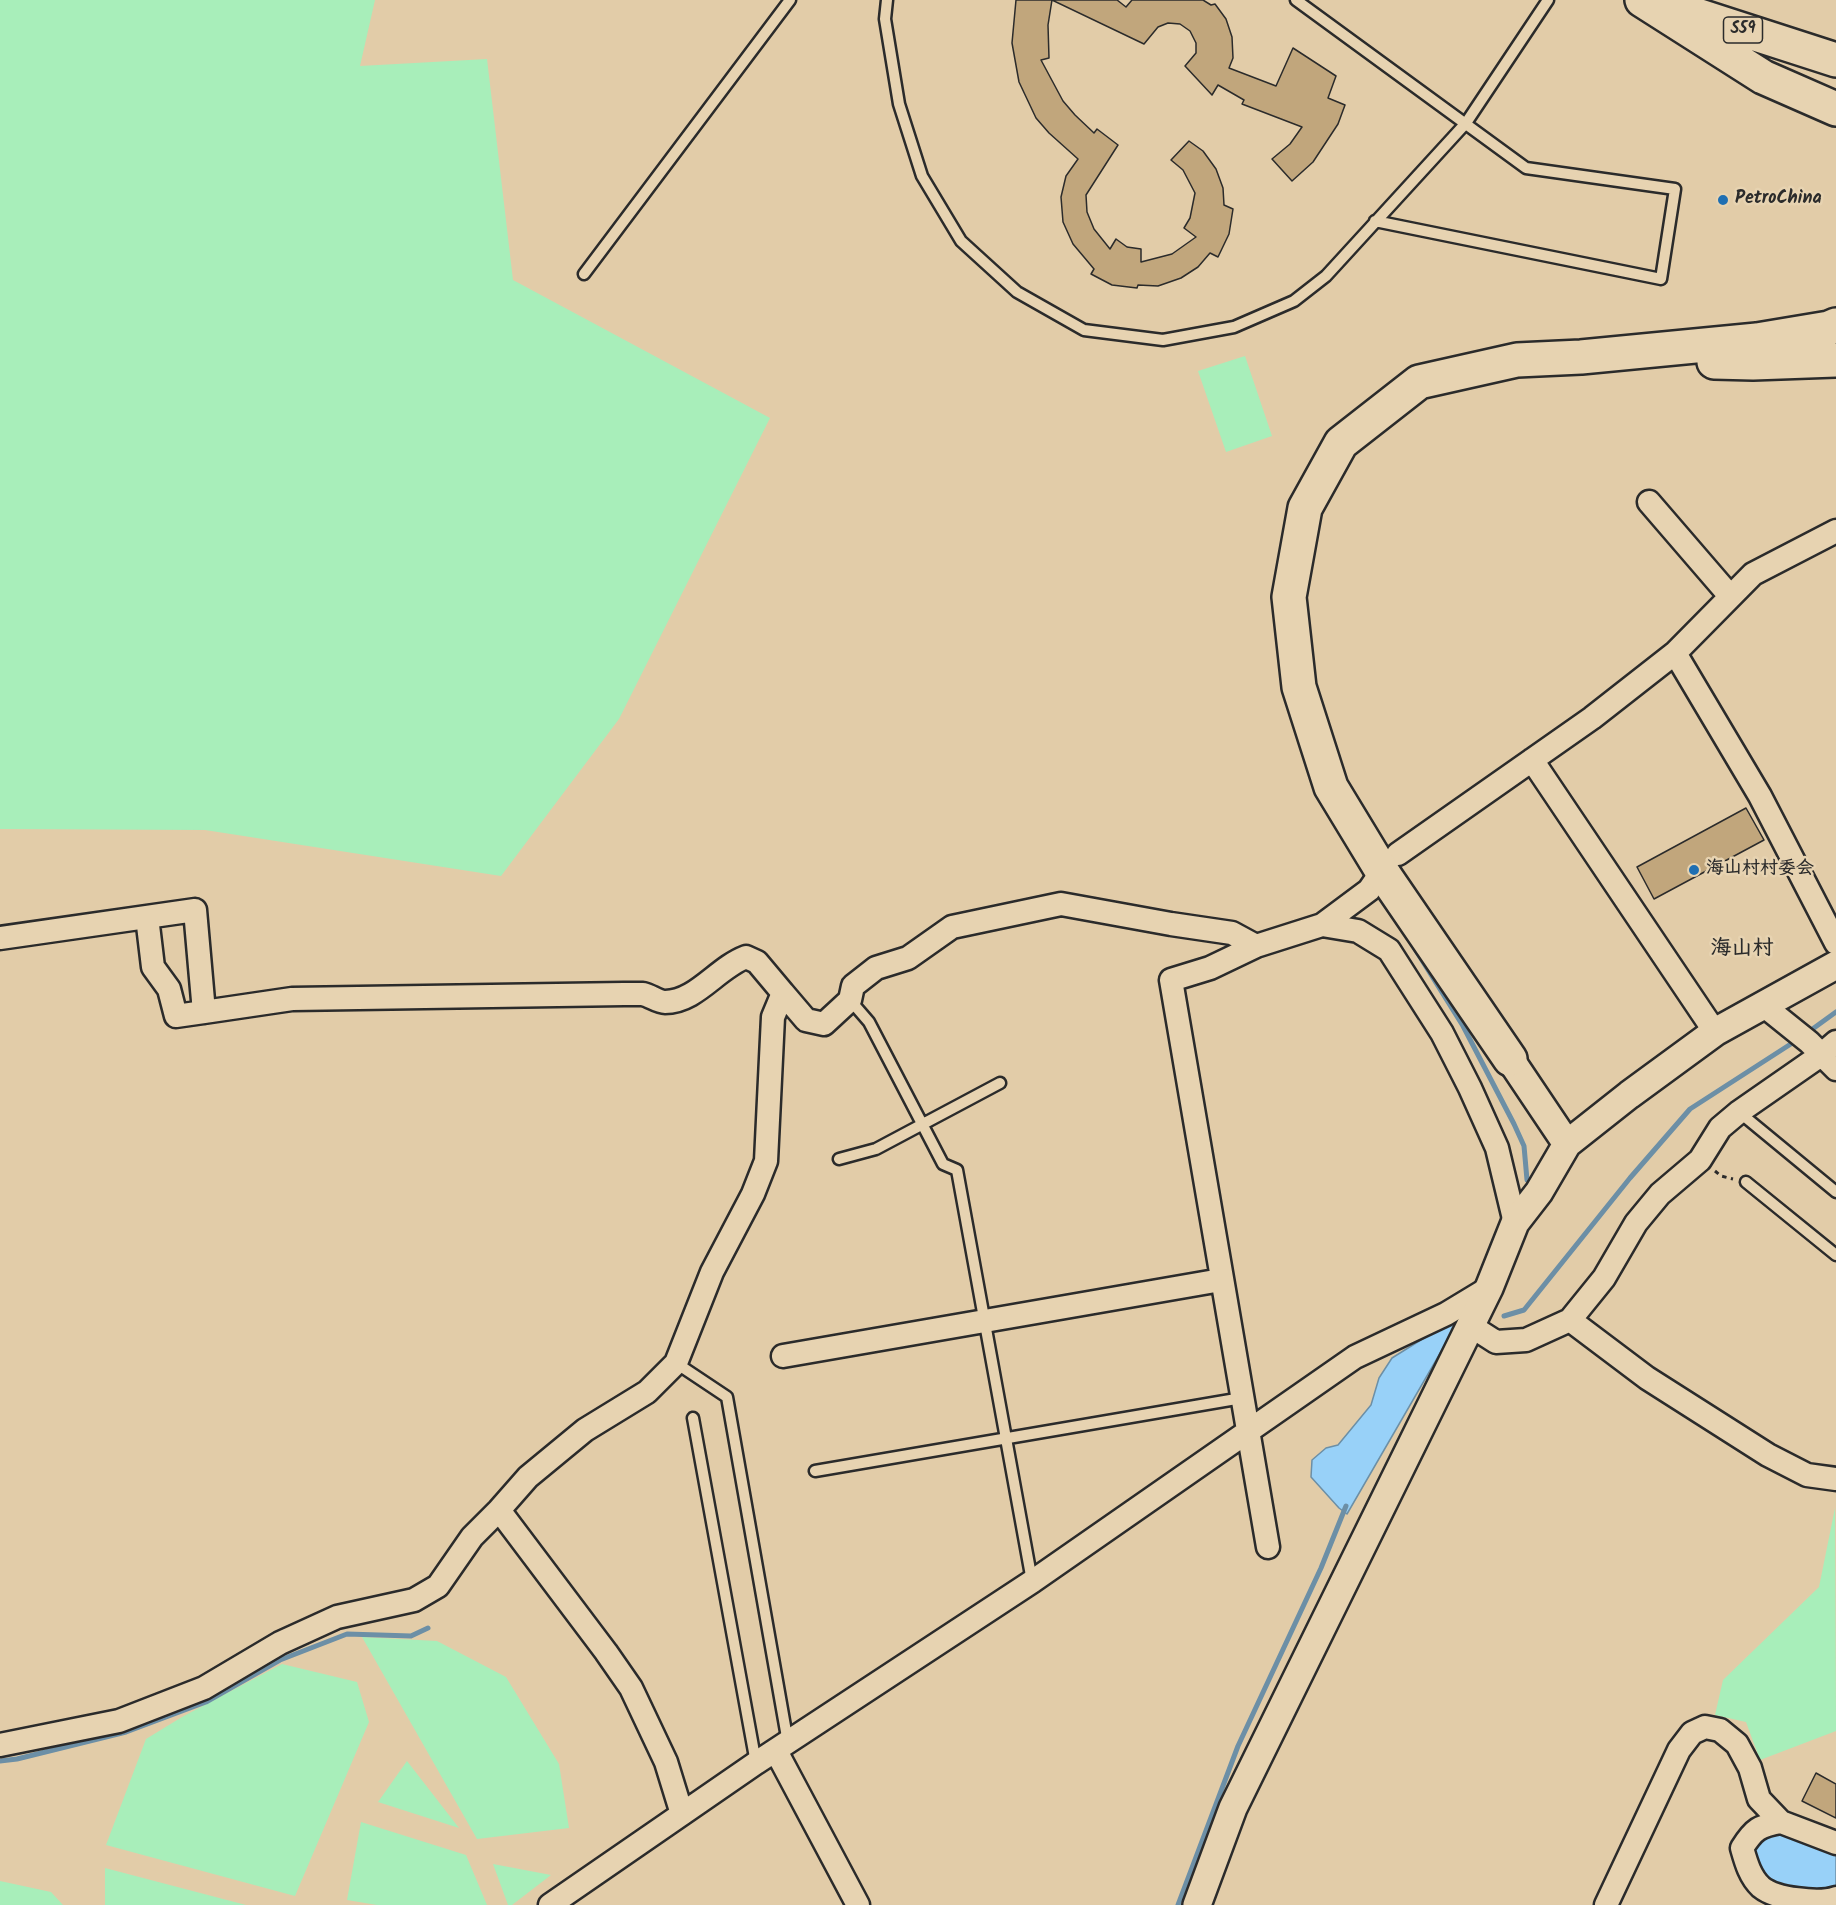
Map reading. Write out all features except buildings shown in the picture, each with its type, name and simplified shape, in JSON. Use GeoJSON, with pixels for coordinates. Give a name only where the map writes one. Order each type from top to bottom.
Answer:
{"type":"FeatureCollection","features":[{"type":"Feature","properties":{"kind":"highway"},"geometry":{"type":"LineString","coordinates":[[1642,0],[1763,77],[1836,108]]}},
{"type":"Feature","properties":{"kind":"highway","name":"S59"},"geometry":{"type":"LineString","coordinates":[[1651,0],[1836,60]]}},
{"type":"Feature","properties":{"kind":"highway"},"geometry":{"type":"LineString","coordinates":[[1510,1059],[1385,876],[1331,787],[1299,687],[1289,597],[1305,508],[1341,443],[1419,382],[1517,360],[1581,357],[1757,340],[1836,325]]}},
{"type":"Feature","properties":{"kind":"highway"},"geometry":{"type":"LineString","coordinates":[[1581,357],[1753,363],[1836,360]]}},
{"type":"Feature","properties":{"kind":"street"},"geometry":{"type":"LineString","coordinates":[[1649,502],[1730,596]]}},
{"type":"Feature","properties":{"kind":"street"},"geometry":{"type":"LineString","coordinates":[[1398,854],[1592,718],[1675,653],[1753,574],[1836,531]]}},
{"type":"Feature","properties":{"kind":"street"},"geometry":{"type":"LineString","coordinates":[[1675,653],[1760,796],[1836,943]]}},
{"type":"Feature","properties":{"kind":"street"},"geometry":{"type":"LineString","coordinates":[[1532,760],[1715,1032]]}},
{"type":"Feature","properties":{"kind":"street"},"geometry":{"type":"LineString","coordinates":[[1268,1547],[1171,980],[1210,968],[1256,946],[1322,925],[1374,883]]}},
{"type":"Feature","properties":{"kind":"street"},"geometry":{"type":"LineString","coordinates":[[147,916],[153,967],[169,988],[176,1016],[292,999],[645,994],[663,1003],[678,1000],[695,992],[732,962],[746,957],[757,962],[806,1020],[824,1024],[850,1000],[853,986],[876,968],[908,958],[952,927],[1061,904],[1232,933],[1256,946]]}},
{"type":"Feature","properties":{"kind":"street"},"geometry":{"type":"LineString","coordinates":[[0,938],[195,910],[204,1012]]}},
{"type":"Feature","properties":{"kind":"street"},"geometry":{"type":"LineString","coordinates":[[1322,925],[1358,931],[1389,950],[1442,1033],[1497,1148],[1515,1223]]}},
{"type":"Feature","properties":{"kind":"street"},"geometry":{"type":"LineString","coordinates":[[1197,1905],[1233,1808],[1490,1288],[1515,1223],[1539,1192],[1567,1144],[1715,1032],[1836,965]]}},
{"type":"Feature","properties":{"kind":"street"},"geometry":{"type":"LineString","coordinates":[[0,1745],[119,1721],[204,1688],[280,1643],[337,1617],[414,1600],[438,1587],[472,1537],[528,1478],[585,1430],[647,1392],[676,1363],[712,1272],[753,1194],[766,1161],[773,1017],[783,993]]}},
{"type":"Feature","properties":{"kind":"street"},"geometry":{"type":"LineString","coordinates":[[1471,1326],[1496,1342],[1526,1340],[1570,1320],[1604,1278],[1636,1223],[1660,1194],[1701,1160],[1720,1128],[1739,1112],[1826,1052],[1763,1005]]}},
{"type":"Feature","properties":{"kind":"street"},"geometry":{"type":"LineString","coordinates":[[1510,1059],[1567,1144]]}},
{"type":"Feature","properties":{"kind":"street"},"geometry":{"type":"LineString","coordinates":[[783,1356],[1221,1280]]}},
{"type":"Feature","properties":{"kind":"street"},"geometry":{"type":"LineString","coordinates":[[550,1905],[756,1763],[1033,1581],[1355,1357],[1446,1314],[1490,1288]]}},
{"type":"Feature","properties":{"kind":"street"},"geometry":{"type":"LineString","coordinates":[[1570,1320],[1647,1378],[1768,1455],[1807,1475],[1836,1479]]}},
{"type":"Feature","properties":{"kind":"street"},"geometry":{"type":"LineString","coordinates":[[499,1510],[631,1688],[666,1762],[682,1814]]}},
{"type":"Feature","properties":{"kind":"street"},"geometry":{"type":"LineString","coordinates":[[1606,1905],[1679,1750],[1692,1733],[1704,1727],[1720,1730],[1737,1744],[1750,1768],[1759,1799],[1781,1822],[1836,1843]]}},
{"type":"Feature","properties":{"kind":"street"},"geometry":{"type":"LineString","coordinates":[[782,1747],[858,1905]]}},
{"type":"Feature","properties":{"kind":"street"},"geometry":{"type":"LineString","coordinates":[[1781,1822],[1765,1825],[1752,1833],[1742,1848],[1749,1871],[1762,1888],[1793,1900],[1829,1901],[1836,1898]]}},
{"type":"Feature","properties":{"kind":"lane"},"geometry":{"type":"LineString","coordinates":[[584,274],[790,0]]}},
{"type":"Feature","properties":{"kind":"lane"},"geometry":{"type":"LineString","coordinates":[[887,0],[885,19],[899,104],[922,176],[961,241],[1017,292],[1084,330],[1163,340],[1234,327],[1294,301],[1326,276],[1466,123],[1548,0]]}},
{"type":"Feature","properties":{"kind":"lane"},"geometry":{"type":"LineString","coordinates":[[1296,0],[1526,168],[1675,189],[1661,279],[1375,221]]}},
{"type":"Feature","properties":{"kind":"lane"},"geometry":{"type":"LineString","coordinates":[[850,1000],[869,1022],[943,1164],[957,1170],[1033,1581]]}},
{"type":"Feature","properties":{"kind":"lane"},"geometry":{"type":"LineString","coordinates":[[839,1159],[876,1149],[1000,1083]]}},
{"type":"Feature","properties":{"kind":"lane"},"geometry":{"type":"LineString","coordinates":[[1739,1112],[1836,1192]]}},
{"type":"Feature","properties":{"kind":"lane"},"geometry":{"type":"LineString","coordinates":[[1746,1182],[1836,1255]]}},
{"type":"Feature","properties":{"kind":"lane"},"geometry":{"type":"LineString","coordinates":[[676,1363],[727,1397],[782,1747]]}},
{"type":"Feature","properties":{"kind":"lane"},"geometry":{"type":"LineString","coordinates":[[815,1471],[1242,1398]]}},
{"type":"Feature","properties":{"kind":"lane"},"geometry":{"type":"LineString","coordinates":[[693,1418],[756,1763]]}},
{"type":"Feature","properties":{"kind":"path"},"geometry":{"type":"LineString","coordinates":[[1701,1160],[1721,1176],[1746,1182]]}},
{"type":"Feature","properties":{"kind":"green space"},"geometry":{"type":"Polygon","coordinates":[[[0,0],[375,0],[360,66],[487,59],[513,280],[770,418],[619,719],[501,876],[205,830],[0,829],[0,0]]]}},
{"type":"Feature","properties":{"kind":"green space"},"geometry":{"type":"Polygon","coordinates":[[[1245,356],[1272,436],[1226,452],[1198,371],[1245,356]]]}},
{"type":"Feature","properties":{"kind":"green space"},"geometry":{"type":"Polygon","coordinates":[[[1835,1508],[1836,1731],[1760,1760],[1746,1722],[1715,1715],[1723,1680],[1819,1587],[1835,1508]]]}},
{"type":"Feature","properties":{"kind":"green space"},"geometry":{"type":"Polygon","coordinates":[[[362,1637],[437,1641],[506,1677],[559,1764],[569,1828],[477,1839],[362,1637]]]}},
{"type":"Feature","properties":{"kind":"green space"},"geometry":{"type":"Polygon","coordinates":[[[282,1664],[357,1682],[369,1722],[295,1896],[106,1845],[146,1739],[182,1717],[282,1664]]]}},
{"type":"Feature","properties":{"kind":"green space"},"geometry":{"type":"Polygon","coordinates":[[[407,1761],[459,1828],[378,1802],[407,1761]]]}},
{"type":"Feature","properties":{"kind":"green space"},"geometry":{"type":"Polygon","coordinates":[[[361,1822],[466,1855],[487,1905],[377,1905],[347,1900],[361,1822]]]}},
{"type":"Feature","properties":{"kind":"green space"},"geometry":{"type":"Polygon","coordinates":[[[493,1864],[551,1875],[512,1905],[508,1905],[493,1864]]]}},
{"type":"Feature","properties":{"kind":"green space"},"geometry":{"type":"Polygon","coordinates":[[[105,1868],[246,1905],[105,1905],[105,1868]]]}},
{"type":"Feature","properties":{"kind":"green space"},"geometry":{"type":"Polygon","coordinates":[[[0,1881],[51,1892],[63,1905],[0,1905],[0,1881]]]}},
{"type":"Feature","properties":{"kind":"water"},"geometry":{"type":"Polygon","coordinates":[[[1448,1323],[1457,1324],[1347,1514],[1311,1477],[1312,1460],[1326,1448],[1338,1445],[1371,1405],[1379,1378],[1392,1358],[1448,1323]]]}},
{"type":"Feature","properties":{"kind":"water"},"geometry":{"type":"Polygon","coordinates":[[[1772,1830],[1831,1850],[1836,1855],[1836,1892],[1790,1891],[1763,1877],[1753,1867],[1751,1841],[1772,1830]]]}},
{"type":"Feature","properties":{"kind":"waterway"},"geometry":{"type":"LineString","coordinates":[[1415,949],[1463,1026],[1514,1124],[1524,1146],[1527,1180]]}},
{"type":"Feature","properties":{"kind":"waterway"},"geometry":{"type":"LineString","coordinates":[[1807,1033],[1836,1012]]}},
{"type":"Feature","properties":{"kind":"waterway"},"geometry":{"type":"LineString","coordinates":[[1504,1316],[1524,1310],[1630,1178],[1690,1109],[1797,1040]]}},
{"type":"Feature","properties":{"kind":"waterway"},"geometry":{"type":"LineString","coordinates":[[1178,1905],[1238,1746],[1321,1568],[1346,1506]]}},
{"type":"Feature","properties":{"kind":"waterway"},"geometry":{"type":"LineString","coordinates":[[0,1761],[17,1759],[126,1732],[206,1702],[280,1660],[347,1634],[411,1636],[428,1628]]}},
{"type":"Feature","properties":{"kind":"place","name":"PetroChina"},"geometry":{"type":"Point","coordinates":[1723,200]}},
{"type":"Feature","properties":{"kind":"place","name":"海山村村委会"},"geometry":{"type":"Point","coordinates":[1694,870]}},
{"type":"Feature","properties":{"kind":"district","name":"海山村"},"geometry":{"type":"Point","coordinates":[1742,950]}}]}
